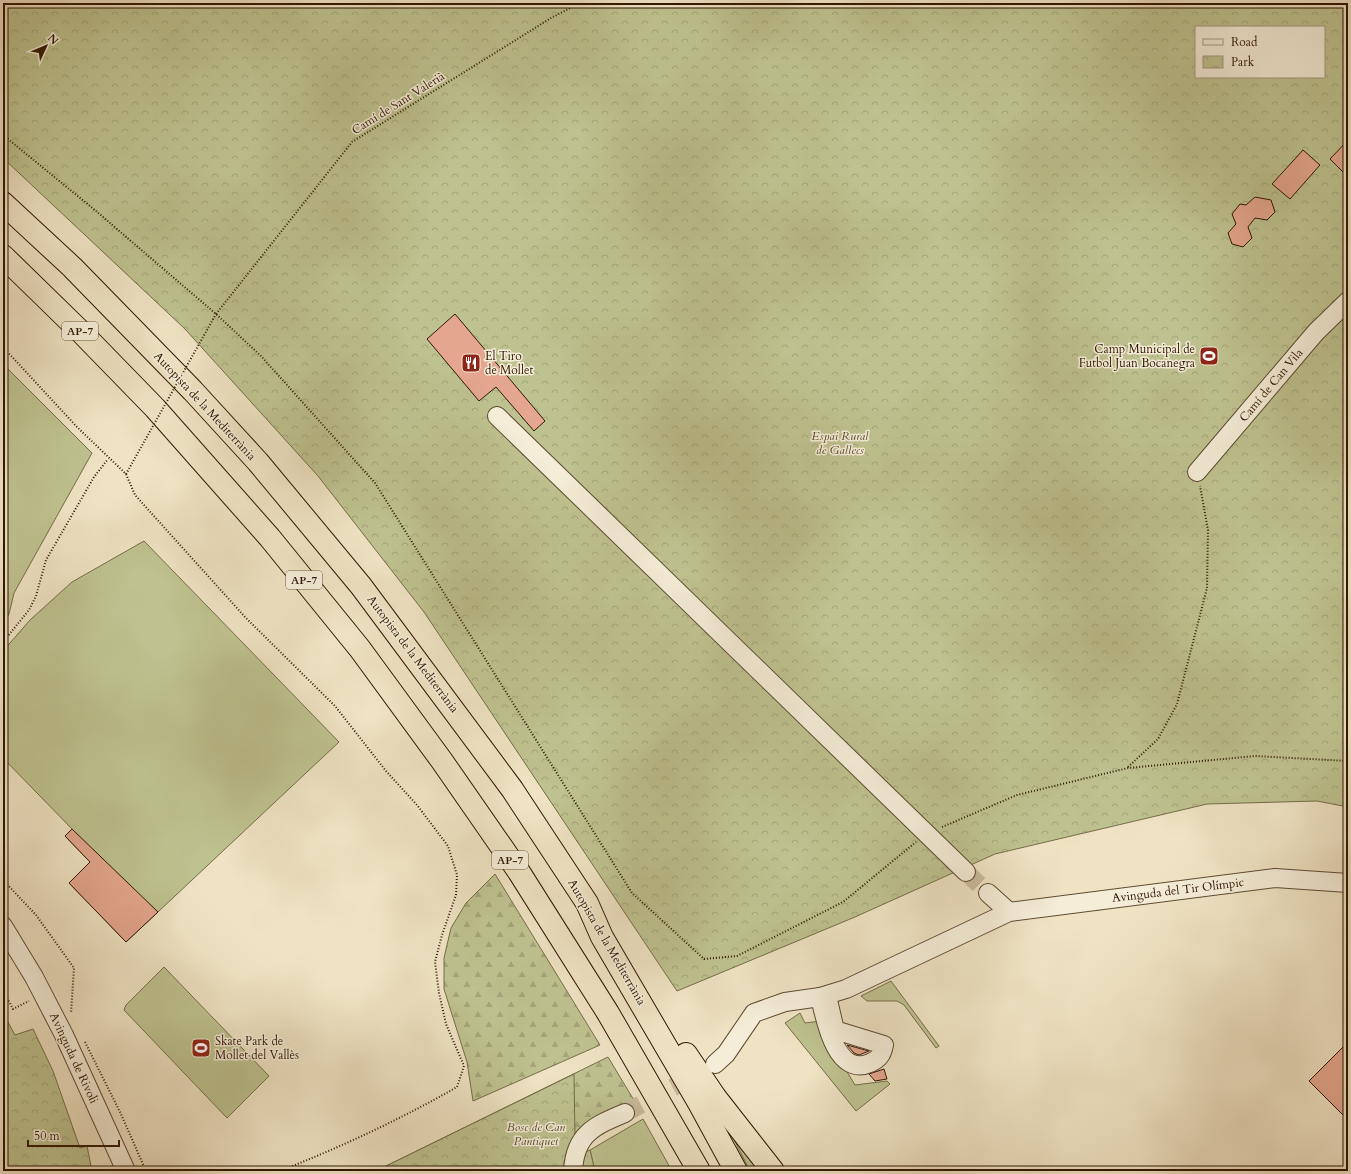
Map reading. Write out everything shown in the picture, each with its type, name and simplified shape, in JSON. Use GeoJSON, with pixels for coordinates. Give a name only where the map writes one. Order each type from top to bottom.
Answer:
{"type":"FeatureCollection","features":[{"type":"Feature","properties":{"kind":"highway"},"geometry":{"type":"LineString","coordinates":[[3,186],[72,267]]}},
{"type":"Feature","properties":{"kind":"highway","name":"Autopista de la Mediterrània"},"geometry":{"type":"LineString","coordinates":[[3,203],[72,267],[139,334],[258,462],[361,586],[512,789],[587,903],[602,938],[643,996],[672,1045],[736,1171]]}},
{"type":"Feature","properties":{"kind":"highway","name":"AP-7"},"geometry":{"type":"LineString","coordinates":[[3,256],[82,333],[155,408],[270,538],[360,649],[478,813],[608,1013],[699,1171]]}},
{"type":"Feature","properties":{"kind":"highway"},"geometry":{"type":"LineString","coordinates":[[672,1045],[773,1171]]}},
{"type":"Feature","properties":{"kind":"highway"},"geometry":{"type":"LineString","coordinates":[[655,1093],[667,1133],[688,1171]]}},
{"type":"Feature","properties":{"kind":"street","name":"Camí de Can Vila"},"geometry":{"type":"LineString","coordinates":[[1197,472],[1316,332],[1348,301]]}},
{"type":"Feature","properties":{"kind":"street"},"geometry":{"type":"LineString","coordinates":[[497,416],[966,872]]}},
{"type":"Feature","properties":{"kind":"street","name":"Avinguda del Tir Olímpic"},"geometry":{"type":"LineString","coordinates":[[715,1064],[726,1054],[754,1013],[785,1002],[824,997],[846,989],[1008,912],[1275,878],[1348,883]]}},
{"type":"Feature","properties":{"kind":"street"},"geometry":{"type":"LineString","coordinates":[[988,893],[1008,912]]}},
{"type":"Feature","properties":{"kind":"street","name":"Avinguda de Rivoli"},"geometry":{"type":"LineString","coordinates":[[3,926],[34,977],[64,1035],[126,1171]]}},
{"type":"Feature","properties":{"kind":"street","name":"Avinguda de Rivoli"},"geometry":{"type":"LineString","coordinates":[[3,934],[16,948]]}},
{"type":"Feature","properties":{"kind":"street"},"geometry":{"type":"LineString","coordinates":[[573,1171],[574,1154],[584,1136],[603,1122],[625,1113]]}},
{"type":"Feature","properties":{"kind":"path","name":"Camí de Sant Valerià"},"geometry":{"type":"LineString","coordinates":[[126,474],[216,314],[352,142],[550,18],[580,3]]}},
{"type":"Feature","properties":{"kind":"path"},"geometry":{"type":"LineString","coordinates":[[3,135],[96,211],[216,314],[261,356],[375,483],[632,893],[704,959],[737,956],[843,902],[926,834],[1017,795],[1128,768],[1255,756],[1348,761]]}},
{"type":"Feature","properties":{"kind":"path"},"geometry":{"type":"LineString","coordinates":[[3,347],[108,458],[126,474],[135,495],[244,617],[335,706],[386,770],[416,804],[448,846],[457,875],[456,895],[442,935],[436,962],[439,993],[446,1024],[464,1066],[457,1087],[426,1105],[372,1131],[311,1159],[280,1171]]}},
{"type":"Feature","properties":{"kind":"path"},"geometry":{"type":"LineString","coordinates":[[3,642],[29,610],[36,596],[46,560],[94,477],[108,458]]}},
{"type":"Feature","properties":{"kind":"path"},"geometry":{"type":"LineString","coordinates":[[1128,768],[1158,739],[1177,704],[1207,588],[1208,530],[1197,472]]}},
{"type":"Feature","properties":{"kind":"path"},"geometry":{"type":"LineString","coordinates":[[3,880],[36,915],[74,968],[70,1012],[74,1019]]}},
{"type":"Feature","properties":{"kind":"path"},"geometry":{"type":"LineString","coordinates":[[84,1041],[120,1112],[146,1171]]}},
{"type":"Feature","properties":{"kind":"green space","name":"Espai Rural de Gallecs"},"geometry":{"type":"Polygon","coordinates":[[[3,3],[1348,3],[1348,807],[1317,801],[1207,804],[995,854],[855,917],[677,991],[424,612],[318,476],[185,329],[3,158],[3,3]]]}},
{"type":"Feature","properties":{"kind":"green space"},"geometry":{"type":"Polygon","coordinates":[[[3,364],[92,453],[14,593],[9,614],[3,625],[3,364]]]}},
{"type":"Feature","properties":{"kind":"green space"},"geometry":{"type":"Polygon","coordinates":[[[144,541],[339,742],[126,942],[69,883],[90,862],[65,836],[72,829],[3,758],[3,651],[30,620],[72,582],[144,541]]]}},
{"type":"Feature","properties":{"kind":"green space"},"geometry":{"type":"Polygon","coordinates":[[[495,874],[600,1045],[473,1101],[467,1062],[444,989],[444,958],[451,928],[466,903],[495,874]]]}},
{"type":"Feature","properties":{"kind":"green space","name":"Skate Park de Mollet del Vallès"},"geometry":{"type":"Polygon","coordinates":[[[164,967],[269,1076],[227,1118],[124,1010],[126,1005],[164,967]]]}},
{"type":"Feature","properties":{"kind":"green space"},"geometry":{"type":"Polygon","coordinates":[[[891,981],[939,1046],[936,1048],[904,1005],[897,1001],[867,1001],[861,996],[891,981]]]}},
{"type":"Feature","properties":{"kind":"green space"},"geometry":{"type":"Polygon","coordinates":[[[3,1013],[15,1035],[33,1029],[53,1071],[80,1148],[87,1146],[92,1171],[3,1171],[3,1013]]]}},
{"type":"Feature","properties":{"kind":"green space"},"geometry":{"type":"Polygon","coordinates":[[[800,1013],[805,1023],[821,1021],[826,1037],[855,1085],[887,1081],[890,1084],[856,1111],[785,1023],[800,1013]]]}},
{"type":"Feature","properties":{"kind":"green space","name":"Bosc de Can Pantiquet"},"geometry":{"type":"Polygon","coordinates":[[[608,1057],[635,1102],[575,1138],[564,1162],[565,1171],[382,1171],[382,1168],[608,1057]]]}},
{"type":"Feature","properties":{"kind":"green space","name":"Bosc de Can Pantiquet"},"geometry":{"type":"Polygon","coordinates":[[[574,1074],[575,1138],[564,1162],[565,1171],[382,1171],[382,1168],[574,1074]]]}},
{"type":"Feature","properties":{"kind":"green space"},"geometry":{"type":"Polygon","coordinates":[[[722,1116],[768,1171],[750,1171],[722,1116]]]}},
{"type":"Feature","properties":{"kind":"green space"},"geometry":{"type":"Polygon","coordinates":[[[643,1119],[672,1171],[595,1171],[590,1150],[643,1119]]]}},
{"type":"Feature","properties":{"kind":"green space"},"geometry":{"type":"Polygon","coordinates":[[[590,1150],[595,1171],[578,1171],[581,1154],[590,1150]]]}},
{"type":"Feature","properties":{"kind":"building"},"geometry":{"type":"Polygon","coordinates":[[[1348,140],[1348,177],[1330,159],[1348,140]]]}},
{"type":"Feature","properties":{"kind":"building"},"geometry":{"type":"Polygon","coordinates":[[[1303,150],[1320,165],[1290,199],[1272,184],[1303,150]]]}},
{"type":"Feature","properties":{"kind":"building"},"geometry":{"type":"Polygon","coordinates":[[[1255,197],[1271,200],[1275,212],[1267,220],[1255,218],[1248,227],[1252,238],[1243,247],[1232,244],[1228,233],[1236,224],[1232,214],[1240,204],[1246,205],[1255,197]]]}},
{"type":"Feature","properties":{"kind":"building","name":"El Tiro de Mollet"},"geometry":{"type":"Polygon","coordinates":[[[455,314],[545,421],[534,431],[496,387],[479,401],[427,339],[455,314]]]}},
{"type":"Feature","properties":{"kind":"building"},"geometry":{"type":"Polygon","coordinates":[[[72,829],[158,912],[126,942],[69,883],[90,862],[65,836],[72,829]]]}},
{"type":"Feature","properties":{"kind":"building"},"geometry":{"type":"Polygon","coordinates":[[[1348,1042],[1348,1120],[1309,1081],[1348,1042]]]}},
{"type":"Feature","properties":{"kind":"building"},"geometry":{"type":"Polygon","coordinates":[[[847,1045],[869,1051],[859,1055],[854,1053],[847,1045]]]}},
{"type":"Feature","properties":{"kind":"building"},"geometry":{"type":"Polygon","coordinates":[[[884,1069],[887,1079],[875,1081],[869,1074],[884,1069]]]}},
{"type":"Feature","properties":{"kind":"tunnel"},"geometry":{"type":"LineString","coordinates":[[966,872],[988,893]]}},
{"type":"Feature","properties":{"kind":"tunnel"},"geometry":{"type":"LineString","coordinates":[[625,1113],[698,1074]]}},
{"type":"Feature","properties":{"kind":"place","name":"Camp Municipal de Futbol Juan Bocanegra"},"geometry":{"type":"Point","coordinates":[1209,356]}},
{"type":"Feature","properties":{"kind":"place","name":"El Tiro de Mollet"},"geometry":{"type":"Point","coordinates":[471,363]}},
{"type":"Feature","properties":{"kind":"place","name":"Skate Park de Mollet del Vallès"},"geometry":{"type":"Point","coordinates":[201,1048]}}]}
